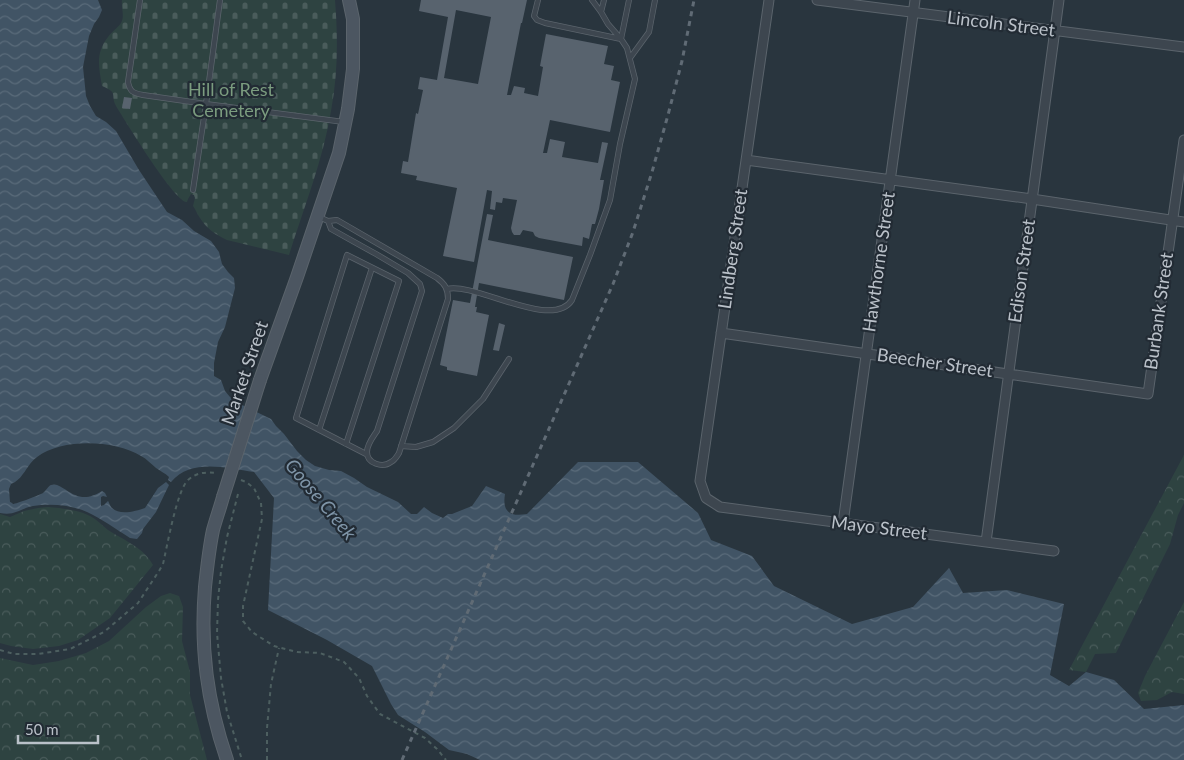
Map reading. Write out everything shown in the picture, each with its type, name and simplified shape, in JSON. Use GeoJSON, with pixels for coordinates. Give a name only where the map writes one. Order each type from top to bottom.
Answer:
{"type":"FeatureCollection","features":[{"type":"Feature","properties":{"kind":"main road","name":"Market Street"},"geometry":{"type":"LineString","coordinates":[[227,760],[215,722],[207,683],[203,644],[207,568],[213,531],[260,380],[323,219],[346,122],[353,69],[353,19],[349,0]]}},
{"type":"Feature","properties":{"kind":"street","name":"Lindberg Street"},"geometry":{"type":"LineString","coordinates":[[706,498],[700,481],[769,0]]}},
{"type":"Feature","properties":{"kind":"street","name":"Lincoln Street"},"geometry":{"type":"LineString","coordinates":[[817,0],[1184,47]]}},
{"type":"Feature","properties":{"kind":"street","name":"Hawthorne Street"},"geometry":{"type":"LineString","coordinates":[[843,523],[915,0]]}},
{"type":"Feature","properties":{"kind":"street","name":"Edison Street"},"geometry":{"type":"LineString","coordinates":[[986,542],[1059,0]]}},
{"type":"Feature","properties":{"kind":"street","name":"Burbank Street"},"geometry":{"type":"LineString","coordinates":[[1148,394],[1184,140]]}},
{"type":"Feature","properties":{"kind":"street"},"geometry":{"type":"LineString","coordinates":[[746,160],[1184,222]]}},
{"type":"Feature","properties":{"kind":"street","name":"Beecher Street"},"geometry":{"type":"LineString","coordinates":[[721,333],[1148,394]]}},
{"type":"Feature","properties":{"kind":"street","name":"Mayo Street"},"geometry":{"type":"LineString","coordinates":[[706,498],[720,507],[1054,551]]}},
{"type":"Feature","properties":{"kind":"lane"},"geometry":{"type":"LineString","coordinates":[[140,0],[128,82],[133,92],[143,96],[346,122]]}},
{"type":"Feature","properties":{"kind":"lane"},"geometry":{"type":"LineString","coordinates":[[193,190],[220,0]]}},
{"type":"Feature","properties":{"kind":"lane"},"geometry":{"type":"LineString","coordinates":[[538,0],[534,16],[537,20],[621,39]]}},
{"type":"Feature","properties":{"kind":"lane"},"geometry":{"type":"LineString","coordinates":[[447,289],[452,288],[470,292],[540,310],[562,309],[568,306],[576,290],[610,200],[620,144],[635,79],[627,48],[592,0]]}},
{"type":"Feature","properties":{"kind":"lane"},"geometry":{"type":"LineString","coordinates":[[601,12],[604,0]]}},
{"type":"Feature","properties":{"kind":"lane"},"geometry":{"type":"LineString","coordinates":[[621,39],[629,0]]}},
{"type":"Feature","properties":{"kind":"lane"},"geometry":{"type":"LineString","coordinates":[[630,58],[649,32],[655,0]]}},
{"type":"Feature","properties":{"kind":"lane"},"geometry":{"type":"LineString","coordinates":[[323,219],[337,220],[436,278],[447,289],[448,299],[401,446],[396,458],[390,463],[383,465],[375,464],[369,460],[366,454],[296,418],[347,255],[399,282]]}},
{"type":"Feature","properties":{"kind":"lane"},"geometry":{"type":"LineString","coordinates":[[323,219],[331,229],[408,273],[420,284],[422,291],[377,430],[366,454]]}},
{"type":"Feature","properties":{"kind":"lane"},"geometry":{"type":"LineString","coordinates":[[319,430],[372,268]]}},
{"type":"Feature","properties":{"kind":"lane"},"geometry":{"type":"LineString","coordinates":[[346,444],[399,282],[408,273]]}},
{"type":"Feature","properties":{"kind":"lane"},"geometry":{"type":"LineString","coordinates":[[401,446],[416,447],[433,442],[454,428],[483,399],[509,359]]}},
{"type":"Feature","properties":{"kind":"path"},"geometry":{"type":"LineString","coordinates":[[0,650],[14,654],[38,654],[70,649],[104,632],[138,603],[163,564],[178,498],[187,481],[202,472],[224,475]]}},
{"type":"Feature","properties":{"kind":"path"},"geometry":{"type":"LineString","coordinates":[[239,480],[246,482],[254,488],[261,503],[262,519],[243,606],[243,621],[252,632],[274,646],[297,652],[320,652],[344,662],[358,678],[367,696],[380,714],[425,738],[437,748],[446,760]]}},
{"type":"Feature","properties":{"kind":"path"},"geometry":{"type":"LineString","coordinates":[[238,494],[221,571],[217,633],[221,678],[227,712],[242,760]]}},
{"type":"Feature","properties":{"kind":"path"},"geometry":{"type":"LineString","coordinates":[[267,760],[270,684],[279,647]]}},
{"type":"Feature","properties":{"kind":"green space","name":"Hill of Rest Cemetery"},"geometry":{"type":"Polygon","coordinates":[[[122,0],[335,0],[337,56],[328,129],[289,255],[227,240],[205,225],[193,206],[194,195],[191,194],[186,202],[171,188],[116,106],[111,90],[102,86],[99,61],[101,49],[109,35],[122,21],[122,0]]]}},
{"type":"Feature","properties":{"kind":"green space"},"geometry":{"type":"Polygon","coordinates":[[[1184,455],[1184,503],[1178,515],[1170,544],[1116,653],[1095,654],[1086,672],[1069,670],[1184,455]]]}},
{"type":"Feature","properties":{"kind":"green space"},"geometry":{"type":"Polygon","coordinates":[[[48,507],[75,511],[90,516],[108,530],[139,549],[153,565],[110,618],[78,640],[59,646],[33,649],[0,643],[0,514],[10,517],[24,511],[48,507]]]}},
{"type":"Feature","properties":{"kind":"green space"},"geometry":{"type":"Polygon","coordinates":[[[170,593],[179,596],[183,607],[182,641],[190,672],[190,695],[207,760],[0,760],[0,658],[33,665],[59,661],[86,653],[109,641],[146,607],[161,596],[170,593]]]}},
{"type":"Feature","properties":{"kind":"green space"},"geometry":{"type":"Polygon","coordinates":[[[1184,602],[1184,694],[1172,692],[1157,700],[1141,701],[1138,693],[1145,676],[1184,602]]]}},
{"type":"Feature","properties":{"kind":"water","name":"Goose Creek"},"geometry":{"type":"Polygon","coordinates":[[[0,0],[98,0],[102,10],[89,36],[83,67],[86,96],[90,106],[96,116],[116,131],[167,212],[182,220],[194,231],[211,241],[219,252],[222,264],[234,278],[235,288],[225,327],[218,342],[214,363],[214,376],[221,380],[225,391],[230,397],[271,419],[297,451],[315,466],[341,471],[367,487],[398,502],[411,514],[417,514],[424,507],[443,518],[448,514],[472,506],[486,486],[505,494],[504,500],[508,512],[516,515],[527,514],[578,462],[638,462],[698,513],[711,540],[752,556],[774,586],[852,624],[913,607],[949,568],[963,593],[1007,590],[1064,604],[1050,675],[1069,686],[1086,672],[1114,680],[1144,709],[1184,705],[1184,760],[480,760],[467,754],[449,750],[398,715],[372,666],[327,640],[268,610],[274,498],[254,472],[210,466],[199,467],[188,470],[171,482],[168,480],[169,477],[141,456],[130,451],[103,444],[74,444],[48,451],[37,457],[19,479],[11,484],[9,489],[10,502],[15,504],[43,493],[50,486],[56,485],[77,496],[84,497],[93,496],[102,491],[107,497],[101,497],[101,506],[108,501],[115,510],[128,512],[145,508],[158,488],[166,482],[169,485],[156,512],[137,539],[130,538],[87,512],[68,506],[40,505],[13,513],[0,513],[0,0]]]}},
{"type":"Feature","properties":{"kind":"building"},"geometry":{"type":"Polygon","coordinates":[[[421,0],[527,0],[507,95],[511,95],[514,86],[525,88],[524,93],[538,96],[543,67],[540,66],[546,34],[608,46],[604,64],[614,66],[611,80],[620,82],[610,132],[550,120],[543,153],[547,153],[550,139],[565,142],[562,157],[598,163],[602,142],[608,143],[600,180],[604,180],[599,209],[595,224],[592,224],[589,239],[583,237],[582,246],[539,238],[533,232],[523,230],[520,235],[514,235],[511,228],[517,200],[503,198],[502,203],[496,202],[495,210],[490,209],[492,191],[487,190],[474,262],[443,256],[457,188],[416,180],[417,176],[401,173],[403,161],[408,162],[416,113],[418,114],[423,90],[418,89],[420,77],[437,80],[448,17],[419,11],[421,0]],[[456,10],[444,78],[478,84],[491,17],[456,10]]]}},
{"type":"Feature","properties":{"kind":"building"},"geometry":{"type":"Polygon","coordinates":[[[124,97],[132,98],[130,109],[122,108],[124,97]]]}},
{"type":"Feature","properties":{"kind":"building"},"geometry":{"type":"Polygon","coordinates":[[[487,214],[493,215],[488,240],[573,257],[564,300],[479,283],[475,307],[477,307],[476,312],[489,315],[477,376],[447,370],[447,367],[440,365],[453,300],[470,303],[487,214]]]}},
{"type":"Feature","properties":{"kind":"building"},"geometry":{"type":"Polygon","coordinates":[[[499,323],[505,325],[499,351],[493,350],[499,323]]]}},
{"type":"Feature","properties":{"kind":"railway"},"geometry":{"type":"LineString","coordinates":[[402,760],[613,284],[633,232],[668,115],[682,61],[694,0]]}}]}
